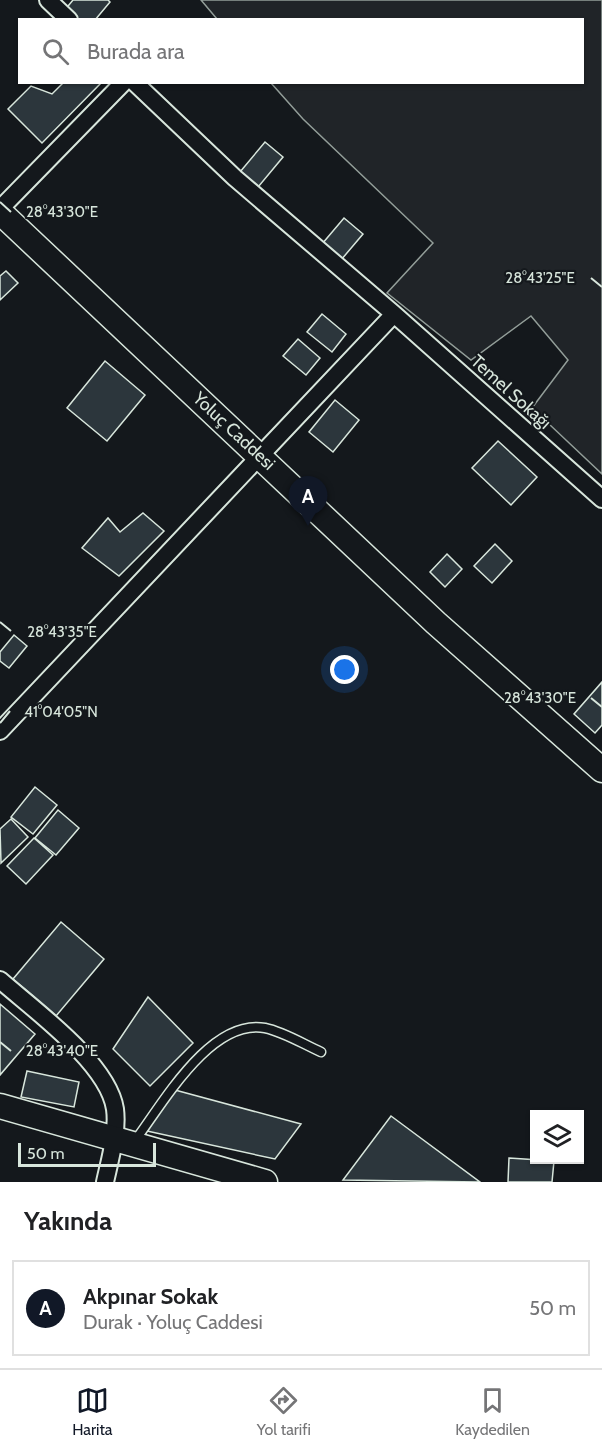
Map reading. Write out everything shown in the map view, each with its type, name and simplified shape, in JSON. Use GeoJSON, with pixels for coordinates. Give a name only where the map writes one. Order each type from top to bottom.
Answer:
{"type":"FeatureCollection","features":[{"type":"Feature","properties":{"kind":"street"},"geometry":{"type":"LineString","coordinates":[[48,0],[67,18]]}},
{"type":"Feature","properties":{"kind":"street"},"geometry":{"type":"LineString","coordinates":[[0,210],[122,84]]}},
{"type":"Feature","properties":{"kind":"street","name":"Temel Sokağı"},"geometry":{"type":"LineString","coordinates":[[136,84],[235,178],[394,314],[602,499]]}},
{"type":"Feature","properties":{"kind":"street","name":"Yoluç Caddesi"},"geometry":{"type":"LineString","coordinates":[[0,210],[436,623],[602,770]]}},
{"type":"Feature","properties":{"kind":"street"},"geometry":{"type":"LineString","coordinates":[[0,731],[262,457],[394,314]]}},
{"type":"Feature","properties":{"kind":"street"},"geometry":{"type":"LineString","coordinates":[[0,980],[85,1056],[100,1073],[115,1110],[123,1142],[105,1182]]}},
{"type":"Feature","properties":{"kind":"street"},"geometry":{"type":"LineString","coordinates":[[0,1106],[265,1182]]}},
{"type":"Feature","properties":{"kind":"lane"},"geometry":{"type":"LineString","coordinates":[[123,1142],[194,1062],[225,1036],[263,1028],[321,1052]]}},
{"type":"Feature","properties":{"kind":"shaded area"},"geometry":{"type":"Polygon","coordinates":[[[201,0],[602,0],[602,474],[532,408],[568,360],[531,316],[471,360],[387,293],[433,243],[303,119],[272,84],[584,84],[584,18],[216,18],[201,0]]]}},
{"type":"Feature","properties":{"kind":"building"},"geometry":{"type":"Polygon","coordinates":[[[73,0],[108,0],[110,2],[97,18],[72,18],[64,11],[73,0]]]}},
{"type":"Feature","properties":{"kind":"building"},"geometry":{"type":"Polygon","coordinates":[[[62,84],[100,84],[42,143],[8,109],[31,86],[52,94],[62,84]]]}},
{"type":"Feature","properties":{"kind":"building"},"geometry":{"type":"Polygon","coordinates":[[[265,142],[283,157],[253,193],[235,178],[265,142]]]}},
{"type":"Feature","properties":{"kind":"building"},"geometry":{"type":"Polygon","coordinates":[[[344,218],[363,234],[341,260],[322,244],[344,218]]]}},
{"type":"Feature","properties":{"kind":"building"},"geometry":{"type":"Polygon","coordinates":[[[6,271],[18,283],[0,300],[0,276],[6,271]]]}},
{"type":"Feature","properties":{"kind":"building"},"geometry":{"type":"Polygon","coordinates":[[[322,314],[346,334],[332,352],[307,332],[322,314]]]}},
{"type":"Feature","properties":{"kind":"building"},"geometry":{"type":"Polygon","coordinates":[[[298,339],[320,358],[306,375],[283,356],[298,339]]]}},
{"type":"Feature","properties":{"kind":"building"},"geometry":{"type":"Polygon","coordinates":[[[105,361],[145,395],[107,441],[67,408],[105,361]]]}},
{"type":"Feature","properties":{"kind":"building"},"geometry":{"type":"Polygon","coordinates":[[[335,400],[359,420],[333,452],[309,432],[335,400]]]}},
{"type":"Feature","properties":{"kind":"building"},"geometry":{"type":"Polygon","coordinates":[[[498,441],[537,477],[511,505],[472,468],[498,441]]]}},
{"type":"Feature","properties":{"kind":"building"},"geometry":{"type":"Polygon","coordinates":[[[143,513],[164,531],[119,576],[82,548],[108,518],[120,532],[143,513]]]}},
{"type":"Feature","properties":{"kind":"building"},"geometry":{"type":"Polygon","coordinates":[[[495,544],[512,561],[492,583],[474,566],[495,544]]]}},
{"type":"Feature","properties":{"kind":"building"},"geometry":{"type":"Polygon","coordinates":[[[447,554],[462,569],[445,587],[430,572],[447,554]]]}},
{"type":"Feature","properties":{"kind":"building"},"geometry":{"type":"Polygon","coordinates":[[[14,635],[27,646],[9,668],[0,661],[0,652],[14,635]]]}},
{"type":"Feature","properties":{"kind":"building"},"geometry":{"type":"Polygon","coordinates":[[[602,682],[602,725],[595,733],[574,714],[602,682]]]}},
{"type":"Feature","properties":{"kind":"building"},"geometry":{"type":"Polygon","coordinates":[[[35,787],[57,805],[33,834],[11,817],[35,787]]]}},
{"type":"Feature","properties":{"kind":"building"},"geometry":{"type":"Polygon","coordinates":[[[58,810],[79,828],[56,855],[35,838],[58,810]]]}},
{"type":"Feature","properties":{"kind":"building"},"geometry":{"type":"Polygon","coordinates":[[[11,819],[28,837],[1,863],[0,829],[11,819]]]}},
{"type":"Feature","properties":{"kind":"building"},"geometry":{"type":"Polygon","coordinates":[[[34,838],[53,855],[26,884],[7,866],[34,838]]]}},
{"type":"Feature","properties":{"kind":"building"},"geometry":{"type":"Polygon","coordinates":[[[61,922],[104,959],[56,1016],[13,979],[61,922]]]}},
{"type":"Feature","properties":{"kind":"building"},"geometry":{"type":"Polygon","coordinates":[[[148,997],[193,1043],[150,1086],[113,1049],[148,997]]]}},
{"type":"Feature","properties":{"kind":"building"},"geometry":{"type":"Polygon","coordinates":[[[0,1004],[35,1034],[0,1075],[0,1004]]]}},
{"type":"Feature","properties":{"kind":"building"},"geometry":{"type":"Polygon","coordinates":[[[27,1071],[79,1082],[74,1107],[21,1097],[27,1071]]]}},
{"type":"Feature","properties":{"kind":"building"},"geometry":{"type":"Polygon","coordinates":[[[175,1090],[301,1124],[275,1159],[147,1131],[175,1090]]]}},
{"type":"Feature","properties":{"kind":"building"},"geometry":{"type":"Polygon","coordinates":[[[391,1116],[480,1182],[343,1180],[391,1116]]]}},
{"type":"Feature","properties":{"kind":"building"},"geometry":{"type":"Polygon","coordinates":[[[509,1158],[530,1159],[530,1164],[554,1164],[552,1182],[508,1182],[509,1158]]]}},
{"type":"Feature","properties":{"kind":"place","name":"Akpınar Sokak"},"geometry":{"type":"Point","coordinates":[308,526]}}]}
